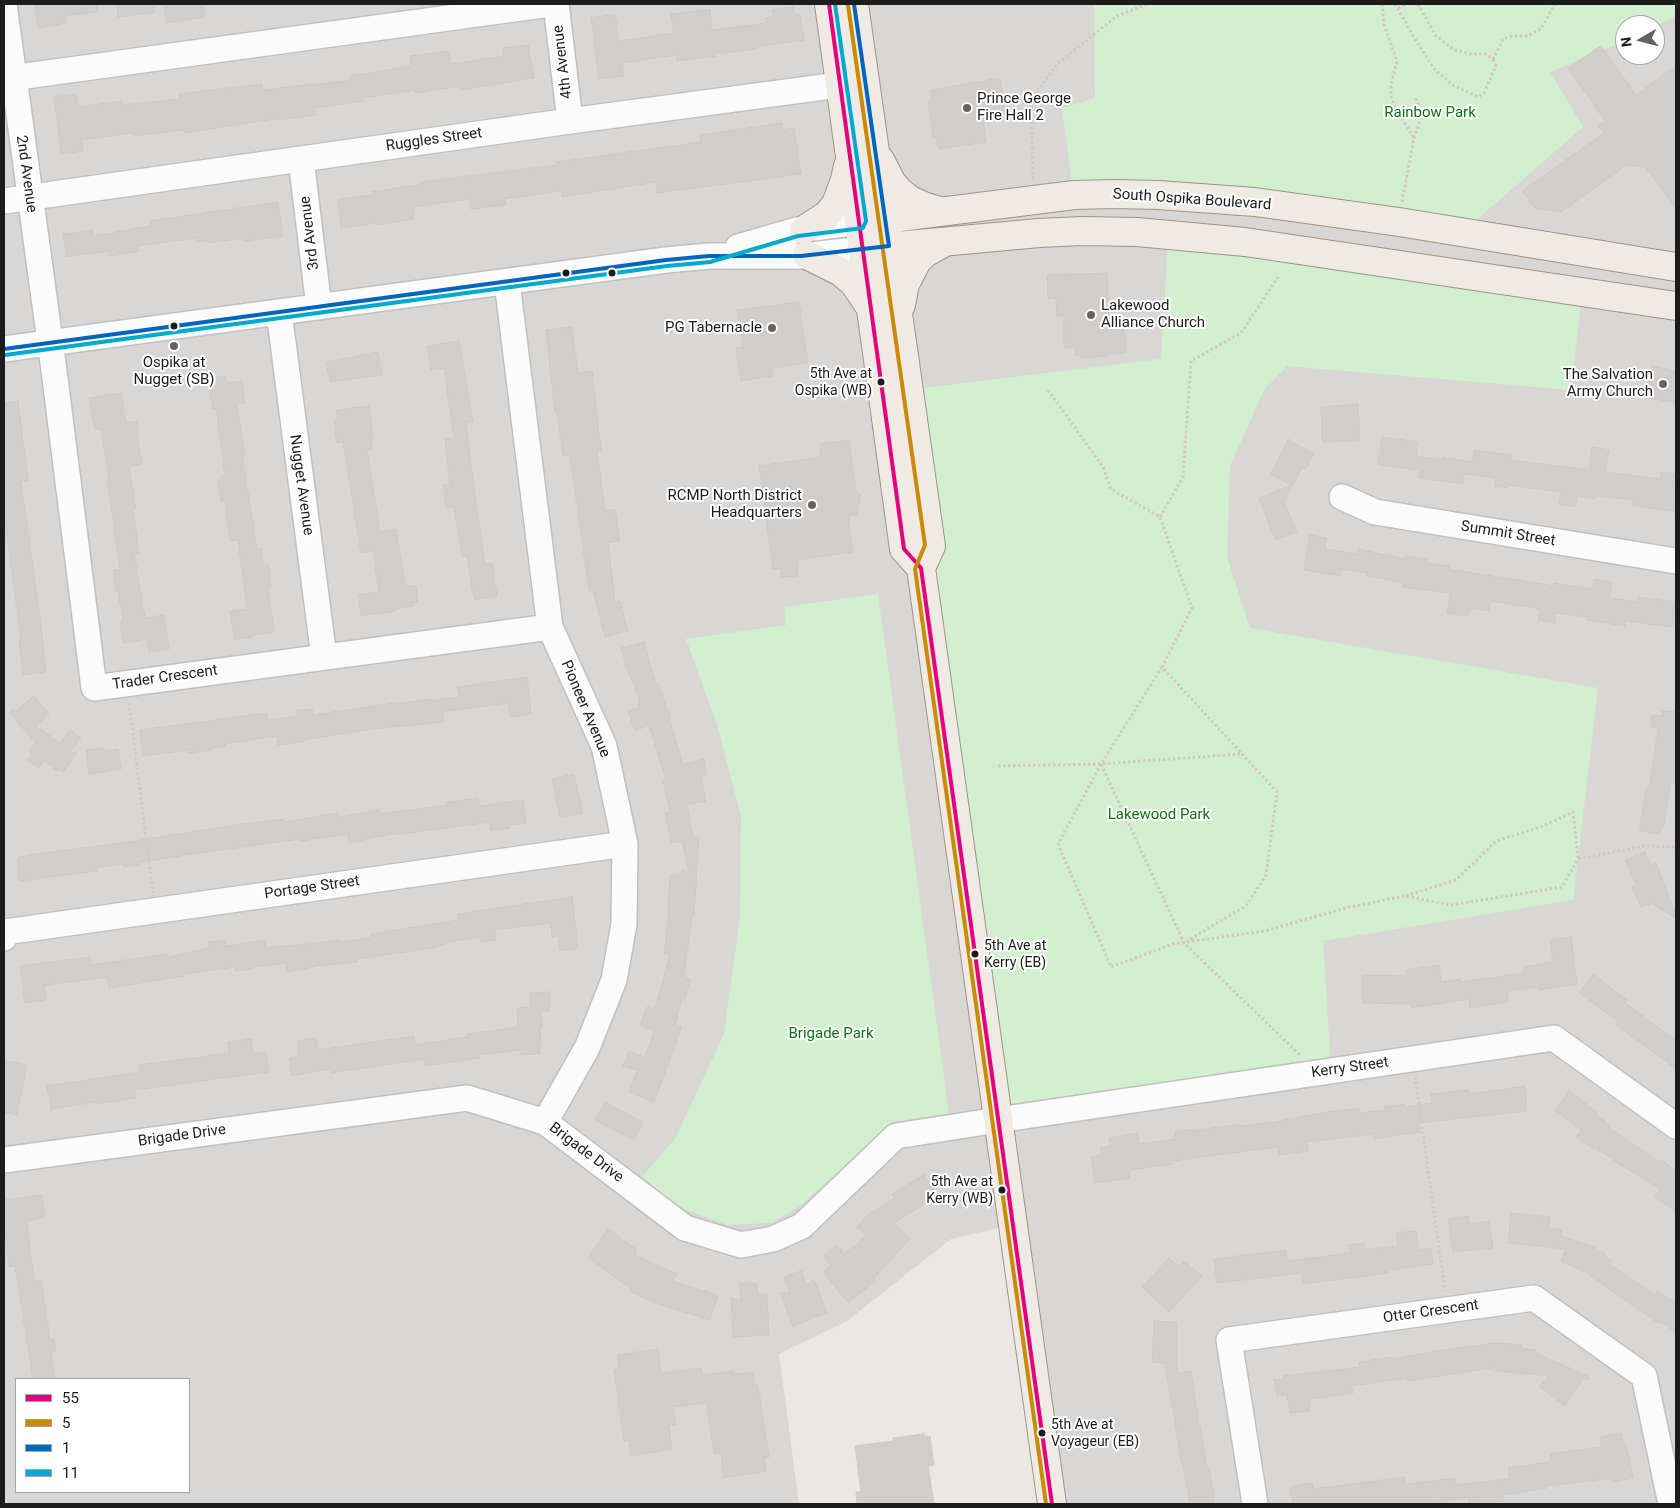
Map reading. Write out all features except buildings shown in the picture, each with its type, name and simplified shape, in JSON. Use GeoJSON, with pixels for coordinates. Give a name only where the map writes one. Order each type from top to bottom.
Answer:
{"type":"FeatureCollection","features":[{"type":"Feature","properties":{"kind":"main road"},"geometry":{"type":"LineString","coordinates":[[829,4],[853,83]]}},
{"type":"Feature","properties":{"kind":"main road"},"geometry":{"type":"LineString","coordinates":[[854,4],[853,83],[874,234],[899,319],[931,546],[921,568],[1052,1504]]}},
{"type":"Feature","properties":{"kind":"main road"},"geometry":{"type":"LineString","coordinates":[[862,150],[900,192],[910,200],[941,211]]}},
{"type":"Feature","properties":{"kind":"main road"},"geometry":{"type":"LineString","coordinates":[[862,150],[845,180],[836,204],[805,242],[854,283],[872,310]]}},
{"type":"Feature","properties":{"kind":"main road","name":"South Ospika Boulevard"},"geometry":{"type":"LineString","coordinates":[[874,234],[941,211],[1074,195],[1114,194],[1220,199],[1398,222],[1676,267]]}},
{"type":"Feature","properties":{"kind":"main road","name":"South Ospika Boulevard"},"geometry":{"type":"LineString","coordinates":[[874,234],[947,241],[1082,231],[1147,233],[1245,242],[1676,306]]}},
{"type":"Feature","properties":{"kind":"main road"},"geometry":{"type":"LineString","coordinates":[[874,234],[872,310],[904,549],[921,568]]}},
{"type":"Feature","properties":{"kind":"main road"},"geometry":{"type":"LineString","coordinates":[[899,319],[905,284],[909,273],[925,253],[947,241]]}},
{"type":"Feature","properties":{"kind":"street","name":"2nd Avenue"},"geometry":{"type":"LineString","coordinates":[[4,4],[9,78],[29,197],[50,343]]}},
{"type":"Feature","properties":{"kind":"street"},"geometry":{"type":"LineString","coordinates":[[9,78],[550,4]]}},
{"type":"Feature","properties":{"kind":"street","name":"4th Avenue"},"geometry":{"type":"LineString","coordinates":[[556,4],[570,121]]}},
{"type":"Feature","properties":{"kind":"street","name":"Ruggles Street"},"geometry":{"type":"LineString","coordinates":[[4,201],[853,83]]}},
{"type":"Feature","properties":{"kind":"street","name":"3rd Avenue"},"geometry":{"type":"LineString","coordinates":[[300,159],[318,307]]}},
{"type":"Feature","properties":{"kind":"street","name":"South Ospika Boulevard"},"geometry":{"type":"LineString","coordinates":[[4,349],[874,234]]}},
{"type":"Feature","properties":{"kind":"street","name":"Pioneer Avenue"},"geometry":{"type":"LineString","coordinates":[[507,282],[550,627],[604,746],[625,844],[624,924],[614,980],[587,1048],[545,1122]]}},
{"type":"Feature","properties":{"kind":"street","name":"Nugget Avenue"},"geometry":{"type":"LineString","coordinates":[[278,312],[324,657]]}},
{"type":"Feature","properties":{"kind":"street","name":"Trader Crescent"},"geometry":{"type":"LineString","coordinates":[[50,343],[94,688],[550,627]]}},
{"type":"Feature","properties":{"kind":"street","name":"Summit Street"},"geometry":{"type":"LineString","coordinates":[[1342,497],[1375,512],[1676,562]]}},
{"type":"Feature","properties":{"kind":"street","name":"Portage Street"},"geometry":{"type":"LineString","coordinates":[[4,938],[5,932],[625,844]]}},
{"type":"Feature","properties":{"kind":"street","name":"Kerry Street"},"geometry":{"type":"LineString","coordinates":[[998,1120],[1554,1038],[1676,1126]]}},
{"type":"Feature","properties":{"kind":"street","name":"Brigade Drive"},"geometry":{"type":"LineString","coordinates":[[4,1160],[467,1098],[545,1122],[685,1228],[741,1245],[773,1240],[802,1226],[896,1136],[998,1120]]}},
{"type":"Feature","properties":{"kind":"street","name":"Otter Crescent"},"geometry":{"type":"LineString","coordinates":[[1255,1504],[1230,1340],[1534,1298],[1644,1376],[1671,1504]]}},
{"type":"Feature","properties":{"kind":"path"},"geometry":{"type":"LineString","coordinates":[[1034,200],[1031,99],[1058,64],[1116,16],[1147,4]]}},
{"type":"Feature","properties":{"kind":"path"},"geometry":{"type":"LineString","coordinates":[[1382,4],[1384,25],[1397,61],[1391,86],[1391,96],[1396,109],[1414,138]]}},
{"type":"Feature","properties":{"kind":"path"},"geometry":{"type":"LineString","coordinates":[[1395,4],[1435,70],[1453,85],[1478,97],[1484,93],[1496,66],[1493,59],[1485,54],[1471,54],[1454,50],[1436,36],[1418,4]]}},
{"type":"Feature","properties":{"kind":"path"},"geometry":{"type":"LineString","coordinates":[[1398,8],[1406,4]]}},
{"type":"Feature","properties":{"kind":"path"},"geometry":{"type":"LineString","coordinates":[[1493,59],[1504,38],[1527,36],[1541,28],[1555,4]]}},
{"type":"Feature","properties":{"kind":"path"},"geometry":{"type":"LineString","coordinates":[[1398,222],[1414,138],[1422,114],[1415,98]]}},
{"type":"Feature","properties":{"kind":"path"},"geometry":{"type":"LineString","coordinates":[[1160,517],[1183,477],[1191,361],[1241,333],[1278,277]]}},
{"type":"Feature","properties":{"kind":"path"},"geometry":{"type":"LineString","coordinates":[[1048,390],[1103,467],[1111,489],[1160,517],[1192,608],[1162,667],[1100,764],[1058,844],[1111,967],[1173,944],[1264,931],[1350,906],[1405,896],[1456,880],[1496,841],[1541,827],[1573,812],[1578,859],[1562,887],[1452,905],[1405,896]]}},
{"type":"Feature","properties":{"kind":"path"},"geometry":{"type":"LineString","coordinates":[[1162,667],[1277,792],[1266,875],[1246,906],[1184,943]]}},
{"type":"Feature","properties":{"kind":"path"},"geometry":{"type":"LineString","coordinates":[[126,684],[155,910]]}},
{"type":"Feature","properties":{"kind":"path"},"geometry":{"type":"LineString","coordinates":[[998,766],[1100,764],[1242,754]]}},
{"type":"Feature","properties":{"kind":"path"},"geometry":{"type":"LineString","coordinates":[[1100,764],[1184,943],[1304,1059]]}},
{"type":"Feature","properties":{"kind":"path"},"geometry":{"type":"LineString","coordinates":[[1578,859],[1645,846],[1676,847]]}},
{"type":"Feature","properties":{"kind":"path"},"geometry":{"type":"LineString","coordinates":[[1412,1059],[1448,1309]]}},
{"type":"Feature","properties":{"kind":"shaded area"},"geometry":{"type":"Polygon","coordinates":[[[4,4],[1676,4],[1676,1504],[1052,1504],[1010,1225],[951,1239],[847,1321],[779,1354],[799,1504],[4,1504],[4,4]]]}},
{"type":"Feature","properties":{"kind":"shaded area"},"geometry":{"type":"Polygon","coordinates":[[[794,279],[807,282],[845,314],[852,356],[811,359],[804,302],[792,296],[776,298],[773,282],[794,279]]]}},
{"type":"Feature","properties":{"kind":"shaded area"},"geometry":{"type":"Polygon","coordinates":[[[726,294],[740,400],[638,414],[624,308],[726,294]]]}},
{"type":"Feature","properties":{"kind":"shaded area"},"geometry":{"type":"Polygon","coordinates":[[[835,399],[845,436],[818,441],[816,454],[750,465],[768,590],[801,586],[804,583],[801,565],[835,560],[839,598],[782,606],[784,623],[681,637],[654,440],[670,438],[668,420],[835,399]]]}},
{"type":"Feature","properties":{"kind":"green space","name":"Rainbow Park"},"geometry":{"type":"Polygon","coordinates":[[[1094,4],[1676,4],[1676,16],[1665,21],[1665,15],[1615,15],[1615,45],[1550,72],[1583,127],[1465,230],[1072,184],[1062,108],[1095,98],[1094,4]]]}},
{"type":"Feature","properties":{"kind":"green space","name":"Lakewood Park"},"geometry":{"type":"Polygon","coordinates":[[[1169,226],[1582,293],[1571,390],[1287,366],[1264,390],[1230,466],[1227,557],[1250,628],[1598,688],[1573,900],[1323,941],[1331,1069],[991,1109],[891,392],[1161,359],[1169,226]]]}},
{"type":"Feature","properties":{"kind":"green space","name":"Brigade Park"},"geometry":{"type":"Polygon","coordinates":[[[878,594],[949,1114],[892,1122],[800,1206],[771,1223],[727,1225],[677,1206],[642,1177],[675,1139],[724,1034],[740,918],[741,817],[717,724],[686,639],[786,625],[784,607],[878,594]]]}},
{"type":"Feature","properties":{"kind":"transit line","name":"55"},"geometry":{"type":"LineString","coordinates":[[829,4],[904,549],[921,568],[1052,1504]]}},
{"type":"Feature","properties":{"kind":"transit line","name":"11"},"geometry":{"type":"LineString","coordinates":[[5,355],[667,266],[710,262],[798,236],[863,228],[866,221],[835,4]]}},
{"type":"Feature","properties":{"kind":"transit line","name":"1"},"geometry":{"type":"LineString","coordinates":[[4,349],[666,260],[709,256],[801,256],[889,246],[854,4]]}},
{"type":"Feature","properties":{"kind":"transit line","name":"5"},"geometry":{"type":"LineString","coordinates":[[848,5],[925,545],[915,569],[1046,1504]]}},
{"type":"Feature","properties":{"kind":"place","name":"Prince George Fire Hall 2"},"geometry":{"type":"Point","coordinates":[967,108]}},
{"type":"Feature","properties":{"kind":"place","name":"Lakewood Alliance Church"},"geometry":{"type":"Point","coordinates":[1091,315]}},
{"type":"Feature","properties":{"kind":"place","name":"PG Tabernacle"},"geometry":{"type":"Point","coordinates":[772,328]}},
{"type":"Feature","properties":{"kind":"place","name":"Ospika at Nugget (SB)"},"geometry":{"type":"Point","coordinates":[174,346]}},
{"type":"Feature","properties":{"kind":"place","name":"5th Ave at Ospika (WB)"},"geometry":{"type":"Point","coordinates":[881,382]}},
{"type":"Feature","properties":{"kind":"place","name":"The Salvation Army Church"},"geometry":{"type":"Point","coordinates":[1663,384]}},
{"type":"Feature","properties":{"kind":"place","name":"RCMP North District Headquarters"},"geometry":{"type":"Point","coordinates":[812,505]}},
{"type":"Feature","properties":{"kind":"place","name":"5th Ave at Kerry (EB)"},"geometry":{"type":"Point","coordinates":[975,954]}},
{"type":"Feature","properties":{"kind":"place","name":"5th Ave at Kerry (WB)"},"geometry":{"type":"Point","coordinates":[1002,1190]}},
{"type":"Feature","properties":{"kind":"place","name":"5th Ave at Voyageur (EB)"},"geometry":{"type":"Point","coordinates":[1042,1433]}}]}
